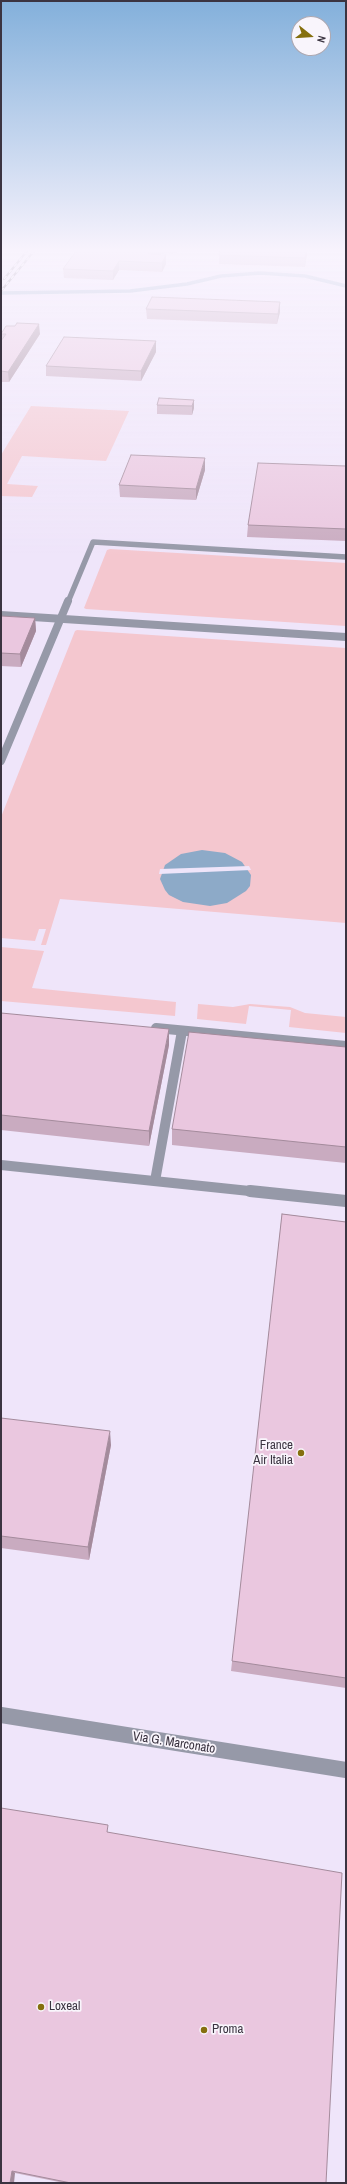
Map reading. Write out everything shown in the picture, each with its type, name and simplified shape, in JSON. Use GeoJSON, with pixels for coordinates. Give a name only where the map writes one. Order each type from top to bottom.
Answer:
{"type":"FeatureCollection","features":[{"type":"Feature","properties":{"kind":"street"},"geometry":{"type":"LineString","coordinates":[[1,760],[93,542],[346,557]]}},
{"type":"Feature","properties":{"kind":"street"},"geometry":{"type":"LineString","coordinates":[[1,615],[346,637]]}},
{"type":"Feature","properties":{"kind":"street"},"geometry":{"type":"LineString","coordinates":[[1,740],[10,740]]}},
{"type":"Feature","properties":{"kind":"street"},"geometry":{"type":"LineString","coordinates":[[143,1027],[346,1046]]}},
{"type":"Feature","properties":{"kind":"street"},"geometry":{"type":"LineString","coordinates":[[154,1181],[182,1031]]}},
{"type":"Feature","properties":{"kind":"street"},"geometry":{"type":"LineString","coordinates":[[1,1165],[346,1202]]}},
{"type":"Feature","properties":{"kind":"street","name":"Via G. Marconato"},"geometry":{"type":"LineString","coordinates":[[1,1715],[346,1770]]}},
{"type":"Feature","properties":{"kind":"shaded area"},"geometry":{"type":"Polygon","coordinates":[[[31,406],[129,411],[106,461],[22,456],[7,484],[38,486],[32,497],[1,496],[1,455],[31,406]]]}},
{"type":"Feature","properties":{"kind":"shaded area"},"geometry":{"type":"Polygon","coordinates":[[[107,550],[346,563],[346,626],[86,609],[84,608],[107,550]]]}},
{"type":"Feature","properties":{"kind":"shaded area"},"geometry":{"type":"Polygon","coordinates":[[[75,631],[346,648],[346,923],[60,899],[46,945],[41,945],[46,929],[39,929],[35,941],[1,938],[1,817],[75,631]]]}},
{"type":"Feature","properties":{"kind":"shaded area"},"geometry":{"type":"Polygon","coordinates":[[[1,947],[44,951],[32,988],[176,1002],[175,1016],[1,1001],[1,947]]]}},
{"type":"Feature","properties":{"kind":"shaded area"},"geometry":{"type":"Polygon","coordinates":[[[198,1004],[233,1007],[250,1004],[290,1007],[305,1013],[346,1017],[346,1033],[289,1027],[291,1010],[249,1006],[246,1024],[197,1019],[198,1004]]]}},
{"type":"Feature","properties":{"kind":"water"},"geometry":{"type":"Polygon","coordinates":[[[202,850],[225,853],[242,862],[251,875],[250,886],[246,891],[227,903],[210,906],[183,902],[169,895],[160,879],[165,865],[181,854],[202,850]]]}},
{"type":"Feature","properties":{"kind":"pier"},"geometry":{"type":"Polygon","coordinates":[[[249,866],[251,870],[159,874],[160,869],[249,866]]]}},
{"type":"Feature","properties":{"kind":"building"},"geometry":{"type":"Polygon","coordinates":[[[1,353],[20,353],[8,372],[1,371],[1,353]]]}},
{"type":"Feature","properties":{"kind":"building"},"geometry":{"type":"Polygon","coordinates":[[[54,353],[150,353],[141,371],[46,366],[54,353]]]}},
{"type":"Feature","properties":{"kind":"building"},"geometry":{"type":"Polygon","coordinates":[[[159,398],[194,400],[192,406],[157,405],[159,398]]]}},
{"type":"Feature","properties":{"kind":"building"},"geometry":{"type":"Polygon","coordinates":[[[131,455],[205,458],[196,489],[119,485],[131,455]]]}},
{"type":"Feature","properties":{"kind":"building"},"geometry":{"type":"Polygon","coordinates":[[[258,463],[346,466],[346,529],[248,525],[258,463]]]}},
{"type":"Feature","properties":{"kind":"building"},"geometry":{"type":"Polygon","coordinates":[[[1,616],[35,618],[20,654],[1,653],[1,616]]]}},
{"type":"Feature","properties":{"kind":"building"},"geometry":{"type":"Polygon","coordinates":[[[1,1013],[169,1029],[149,1131],[1,1115],[1,1013]]]}},
{"type":"Feature","properties":{"kind":"building"},"geometry":{"type":"Polygon","coordinates":[[[189,1032],[346,1047],[346,1147],[172,1129],[189,1032]]]}},
{"type":"Feature","properties":{"kind":"building","name":"France Air Italia"},"geometry":{"type":"Polygon","coordinates":[[[282,1214],[346,1222],[346,1678],[232,1661],[282,1214]]]}},
{"type":"Feature","properties":{"kind":"building"},"geometry":{"type":"Polygon","coordinates":[[[1,1418],[110,1431],[88,1547],[1,1536],[1,1418]]]}},
{"type":"Feature","properties":{"kind":"building","name":"Proma"},"geometry":{"type":"Polygon","coordinates":[[[1,1808],[108,1825],[107,1832],[342,1873],[326,2183],[71,2183],[12,2171],[10,2183],[1,2183],[1,1808]]]}},
{"type":"Feature","properties":{"kind":"place","name":"France Air Italia"},"geometry":{"type":"Point","coordinates":[301,1453]}},
{"type":"Feature","properties":{"kind":"place","name":"Loxeal"},"geometry":{"type":"Point","coordinates":[41,2007]}},
{"type":"Feature","properties":{"kind":"place","name":"Proma"},"geometry":{"type":"Point","coordinates":[204,2030]}}]}
